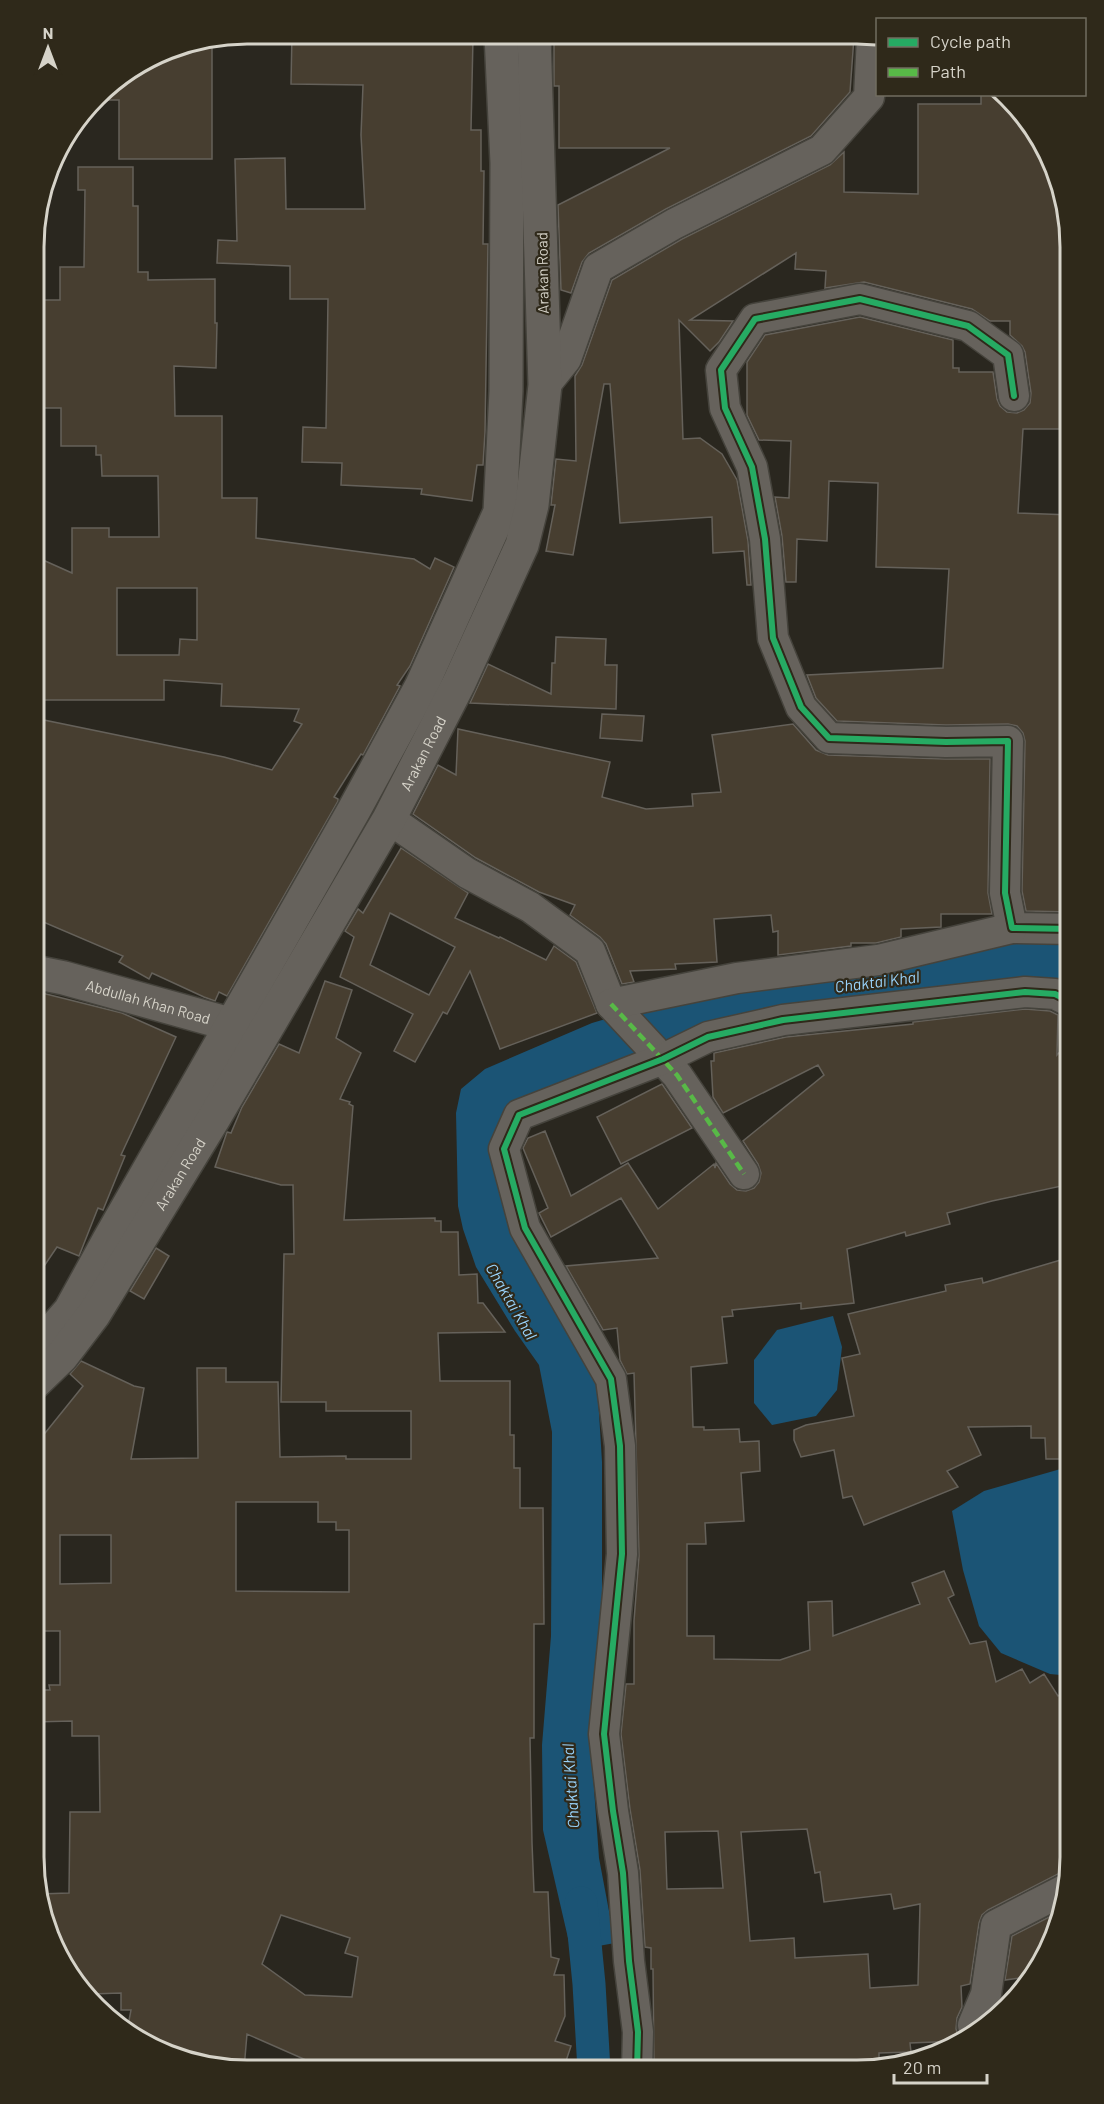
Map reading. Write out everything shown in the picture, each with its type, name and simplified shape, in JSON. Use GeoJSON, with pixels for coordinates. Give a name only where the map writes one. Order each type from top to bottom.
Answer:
{"type":"FeatureCollection","features":[{"type":"Feature","properties":{"kind":"main road","name":"Arakan Road"},"geometry":{"type":"LineString","coordinates":[[44,1341],[70,1311],[354,810],[421,687],[500,512],[506,355],[507,163],[501,44]]}},
{"type":"Feature","properties":{"kind":"main road","name":"Arakan Road"},"geometry":{"type":"LineString","coordinates":[[44,1373],[62,1356],[93,1314],[389,819],[459,684],[522,544],[535,485],[545,385],[534,44]]}},
{"type":"Feature","properties":{"kind":"main road","name":"Abdullah Khan Road"},"geometry":{"type":"LineString","coordinates":[[44,974],[263,1033]]}},
{"type":"Feature","properties":{"kind":"street"},"geometry":{"type":"LineString","coordinates":[[545,385],[566,359],[598,268],[674,224],[822,150],[869,97],[872,45]]}},
{"type":"Feature","properties":{"kind":"street"},"geometry":{"type":"LineString","coordinates":[[1012,928],[1005,893],[1008,741],[946,742],[829,738],[801,707],[773,638],[767,588],[765,539],[752,467],[725,408],[721,370],[754,319],[860,298],[968,326],[1008,355],[1014,396]]}},
{"type":"Feature","properties":{"kind":"street"},"geometry":{"type":"LineString","coordinates":[[389,819],[467,873],[530,907],[590,951],[611,1004],[678,1075],[744,1174]]}},
{"type":"Feature","properties":{"kind":"street"},"geometry":{"type":"LineString","coordinates":[[611,1004],[737,978],[878,960],[1012,928],[1060,929]]}},
{"type":"Feature","properties":{"kind":"street"},"geometry":{"type":"LineString","coordinates":[[637,2060],[638,2032],[629,1961],[623,1873],[604,1734],[622,1554],[620,1446],[611,1379],[525,1228],[504,1149],[519,1115],[708,1036],[783,1020],[1024,992],[1055,994],[1060,996]]}},
{"type":"Feature","properties":{"kind":"street"},"geometry":{"type":"LineString","coordinates":[[974,2023],[986,1994],[996,1925],[1057,1893]]}},
{"type":"Feature","properties":{"kind":"water"},"geometry":{"type":"Polygon","coordinates":[[[1060,937],[1060,996],[763,1018],[543,1096],[493,1152],[497,1184],[515,1237],[593,1365],[598,1396],[602,1462],[602,1624],[595,1701],[593,1774],[599,1858],[615,1943],[571,1951],[543,1830],[542,1745],[551,1636],[552,1432],[539,1365],[515,1331],[476,1267],[463,1229],[458,1206],[456,1113],[461,1089],[485,1069],[592,1023],[660,1003],[1024,938],[1060,937]]]}},
{"type":"Feature","properties":{"kind":"water"},"geometry":{"type":"Polygon","coordinates":[[[833,1316],[842,1347],[837,1390],[816,1416],[772,1425],[754,1403],[754,1360],[777,1330],[833,1316]]]}},
{"type":"Feature","properties":{"kind":"water"},"geometry":{"type":"Polygon","coordinates":[[[1060,1469],[1060,1675],[1050,1674],[1001,1653],[979,1626],[963,1570],[952,1511],[984,1491],[1060,1469]]]}},
{"type":"Feature","properties":{"kind":"building"},"geometry":{"type":"Polygon","coordinates":[[[292,44],[473,44],[471,130],[481,130],[481,171],[484,171],[483,244],[488,244],[483,465],[477,465],[472,501],[421,494],[422,489],[341,485],[342,463],[302,462],[303,427],[326,428],[328,299],[290,299],[290,266],[217,263],[218,240],[237,241],[235,159],[285,158],[286,209],[365,209],[361,135],[363,85],[291,84],[292,44]]]}},
{"type":"Feature","properties":{"kind":"building"},"geometry":{"type":"Polygon","coordinates":[[[554,44],[853,44],[850,92],[811,136],[666,209],[589,253],[582,262],[571,293],[561,290],[558,205],[670,148],[559,148],[559,86],[554,86],[554,44]]]}},
{"type":"Feature","properties":{"kind":"building"},"geometry":{"type":"Polygon","coordinates":[[[212,46],[212,159],[119,159],[119,100],[106,100],[145,71],[169,59],[212,46]]]}},
{"type":"Feature","properties":{"kind":"building"},"geometry":{"type":"Polygon","coordinates":[[[981,96],[993,96],[1010,113],[1040,157],[1057,207],[1060,234],[1060,429],[1023,429],[1018,513],[1060,515],[1060,912],[1026,911],[1022,891],[1025,741],[1023,733],[1017,726],[837,721],[816,698],[807,675],[943,668],[949,569],[876,567],[878,483],[829,481],[827,541],[797,539],[796,582],[786,582],[782,536],[775,497],[789,498],[791,441],[759,440],[747,415],[747,362],[765,335],[860,317],[953,340],[953,368],[959,368],[959,372],[993,372],[1000,406],[1007,412],[1017,413],[1024,410],[1030,403],[1031,393],[1025,352],[1010,335],[1010,321],[990,321],[972,309],[864,282],[825,288],[826,271],[795,269],[796,253],[690,320],[733,321],[710,351],[679,320],[683,439],[700,438],[722,454],[737,480],[748,541],[751,585],[747,585],[744,551],[713,553],[712,517],[620,523],[610,384],[604,384],[573,555],[546,551],[555,505],[551,505],[556,459],[576,461],[575,376],[582,365],[612,280],[682,239],[830,165],[844,152],[844,192],[918,194],[918,104],[981,104],[981,96]]]}},
{"type":"Feature","properties":{"kind":"building"},"geometry":{"type":"Polygon","coordinates":[[[78,167],[133,167],[133,206],[138,206],[138,272],[148,272],[148,280],[215,279],[216,368],[174,366],[175,416],[222,416],[222,498],[257,498],[256,538],[414,559],[430,569],[435,558],[454,567],[410,666],[397,685],[400,686],[363,755],[361,754],[334,797],[338,801],[227,996],[219,992],[215,1001],[152,973],[149,979],[119,962],[123,956],[44,922],[44,720],[224,757],[272,770],[302,724],[294,721],[299,709],[221,706],[222,684],[164,680],[164,700],[44,700],[44,560],[72,573],[72,528],[109,528],[109,537],[159,537],[158,476],[102,476],[101,455],[96,455],[96,446],[61,446],[61,408],[44,408],[44,300],[60,300],[60,267],[84,267],[85,190],[78,190],[78,167]],[[117,588],[117,655],[179,655],[180,639],[197,640],[197,588],[117,588]]]}},
{"type":"Feature","properties":{"kind":"building"},"geometry":{"type":"Polygon","coordinates":[[[556,637],[606,639],[605,665],[617,665],[616,709],[470,703],[488,664],[551,694],[556,637]]]}},
{"type":"Feature","properties":{"kind":"building"},"geometry":{"type":"Polygon","coordinates":[[[602,714],[644,716],[642,741],[600,738],[602,714]]]}},
{"type":"Feature","properties":{"kind":"building"},"geometry":{"type":"Polygon","coordinates":[[[793,724],[816,750],[828,755],[990,759],[988,893],[992,914],[941,914],[941,927],[901,929],[901,937],[876,943],[851,943],[851,946],[778,955],[778,931],[773,932],[771,915],[714,919],[717,962],[675,964],[676,969],[630,971],[634,982],[622,984],[606,944],[570,915],[575,905],[539,892],[476,858],[413,814],[438,765],[456,775],[458,729],[610,762],[602,797],[646,809],[693,806],[692,794],[721,792],[712,735],[793,724]]]}},
{"type":"Feature","properties":{"kind":"building"},"geometry":{"type":"Polygon","coordinates":[[[401,848],[468,893],[455,918],[546,960],[554,946],[576,962],[597,1013],[500,1049],[470,971],[447,1014],[443,1012],[415,1062],[394,1051],[413,1014],[340,977],[354,937],[345,931],[358,909],[363,913],[401,848]],[[390,913],[370,965],[429,995],[455,947],[390,913]]]}},
{"type":"Feature","properties":{"kind":"building"},"geometry":{"type":"Polygon","coordinates":[[[325,981],[352,990],[336,1038],[361,1053],[340,1099],[350,1102],[349,1104],[353,1106],[344,1220],[435,1218],[435,1221],[441,1221],[441,1232],[458,1232],[459,1275],[477,1274],[478,1303],[483,1303],[505,1332],[438,1333],[440,1381],[510,1381],[510,1435],[514,1435],[514,1468],[520,1468],[520,1508],[543,1508],[544,1624],[534,1624],[534,1738],[530,1738],[534,1892],[548,1892],[551,1957],[559,1959],[554,1975],[564,1975],[565,2016],[555,2041],[571,2046],[566,2060],[306,2060],[247,2034],[245,2060],[220,2059],[194,2054],[169,2045],[129,2022],[131,2010],[121,2010],[121,1993],[97,1994],[64,1947],[54,1922],[46,1894],[69,1893],[70,1812],[100,1812],[99,1736],[72,1736],[72,1721],[44,1722],[44,1690],[50,1690],[49,1685],[60,1685],[60,1631],[44,1631],[44,1434],[83,1386],[70,1374],[81,1361],[134,1386],[144,1388],[131,1459],[198,1458],[197,1368],[226,1368],[226,1382],[278,1382],[280,1457],[346,1456],[346,1459],[411,1459],[411,1411],[326,1411],[326,1402],[281,1402],[284,1254],[294,1254],[293,1185],[281,1185],[215,1167],[227,1132],[231,1133],[242,1107],[279,1044],[299,1053],[325,981]],[[236,1502],[236,1591],[349,1592],[349,1530],[336,1530],[336,1522],[318,1522],[318,1502],[236,1502]],[[60,1535],[60,1584],[111,1583],[111,1535],[60,1535]],[[281,1915],[262,1964],[305,1995],[352,1997],[358,1957],[345,1953],[350,1938],[281,1915]]]}},
{"type":"Feature","properties":{"kind":"building"},"geometry":{"type":"Polygon","coordinates":[[[44,994],[122,1013],[176,1037],[121,1155],[125,1156],[103,1210],[98,1208],[79,1256],[57,1247],[44,1266],[44,994]]]}},
{"type":"Feature","properties":{"kind":"building"},"geometry":{"type":"Polygon","coordinates":[[[1025,1009],[1050,1011],[1058,1015],[1060,1186],[947,1213],[950,1224],[906,1236],[905,1232],[847,1249],[854,1303],[801,1309],[801,1303],[732,1310],[733,1316],[722,1317],[727,1363],[691,1367],[693,1427],[704,1427],[704,1430],[739,1429],[740,1442],[759,1441],[760,1471],[741,1473],[744,1521],[705,1523],[706,1544],[687,1544],[687,1636],[714,1636],[714,1659],[780,1660],[810,1650],[808,1602],[832,1601],[833,1636],[920,1604],[912,1583],[944,1571],[954,1595],[948,1598],[970,1644],[986,1641],[996,1682],[1022,1669],[1030,1683],[1044,1674],[1058,1696],[1060,1695],[1060,1874],[982,1915],[970,1984],[961,1986],[962,2007],[957,2018],[958,2034],[947,2040],[910,2043],[911,2052],[879,2053],[879,2059],[870,2060],[654,2060],[651,1948],[645,1947],[640,1870],[621,1734],[626,1684],[634,1684],[634,1621],[639,1556],[634,1373],[627,1374],[620,1360],[617,1328],[603,1330],[566,1266],[658,1258],[621,1198],[551,1237],[539,1213],[548,1208],[523,1148],[528,1138],[545,1131],[571,1196],[628,1163],[658,1209],[714,1164],[715,1168],[716,1163],[730,1184],[737,1190],[746,1191],[754,1188],[759,1182],[761,1173],[743,1141],[824,1075],[818,1065],[723,1113],[713,1097],[711,1061],[714,1061],[714,1053],[786,1037],[913,1024],[913,1022],[1025,1009]],[[807,1829],[741,1832],[750,1941],[794,1938],[795,1958],[868,1954],[870,1988],[918,1985],[920,1904],[894,1909],[891,1894],[824,1902],[820,1872],[815,1873],[807,1829]],[[718,1831],[665,1832],[667,1889],[723,1888],[718,1831]]]}},
{"type":"Feature","properties":{"kind":"building"},"geometry":{"type":"Polygon","coordinates":[[[662,1084],[692,1128],[621,1164],[597,1117],[662,1084]]]}},
{"type":"Feature","properties":{"kind":"building"},"geometry":{"type":"Polygon","coordinates":[[[156,1248],[169,1256],[144,1299],[130,1291],[156,1248]]]}},
{"type":"Feature","properties":{"kind":"building"},"geometry":{"type":"Polygon","coordinates":[[[1060,1260],[1060,1459],[1046,1459],[1045,1438],[1031,1438],[1031,1426],[968,1427],[981,1455],[947,1471],[958,1487],[864,1525],[852,1496],[843,1498],[834,1450],[801,1457],[794,1440],[794,1430],[806,1425],[854,1416],[842,1358],[860,1354],[848,1314],[946,1291],[945,1285],[982,1278],[983,1283],[1060,1260]]]}},
{"type":"Feature","properties":{"kind":"building"},"geometry":{"type":"Polygon","coordinates":[[[1052,1916],[1040,1947],[1020,1978],[1005,1980],[1012,1936],[1052,1916]]]}},
{"type":"Feature","properties":{"kind":"waterway","name":"Chaktai Khal"},"geometry":{"type":"LineString","coordinates":[[581,1903],[593,2060]]}},
{"type":"Feature","properties":{"kind":"marked path"},"geometry":{"type":"LineString","coordinates":[[611,1004],[677,1075],[744,1174]]}},
{"type":"Feature","properties":{"kind":"cycle path"},"geometry":{"type":"LineString","coordinates":[[1014,396],[1008,355],[968,326],[860,299],[755,319],[721,370],[725,408],[752,467],[765,539],[773,638],[801,707],[829,738],[946,742],[1008,741],[1005,893],[1012,928],[1060,929]]}},
{"type":"Feature","properties":{"kind":"cycle path"},"geometry":{"type":"LineString","coordinates":[[637,2060],[638,2032],[629,1961],[623,1873],[604,1734],[622,1554],[620,1446],[611,1379],[525,1228],[504,1149],[519,1115],[663,1059],[708,1037],[783,1020],[1025,992],[1055,994],[1060,996]]}}]}
